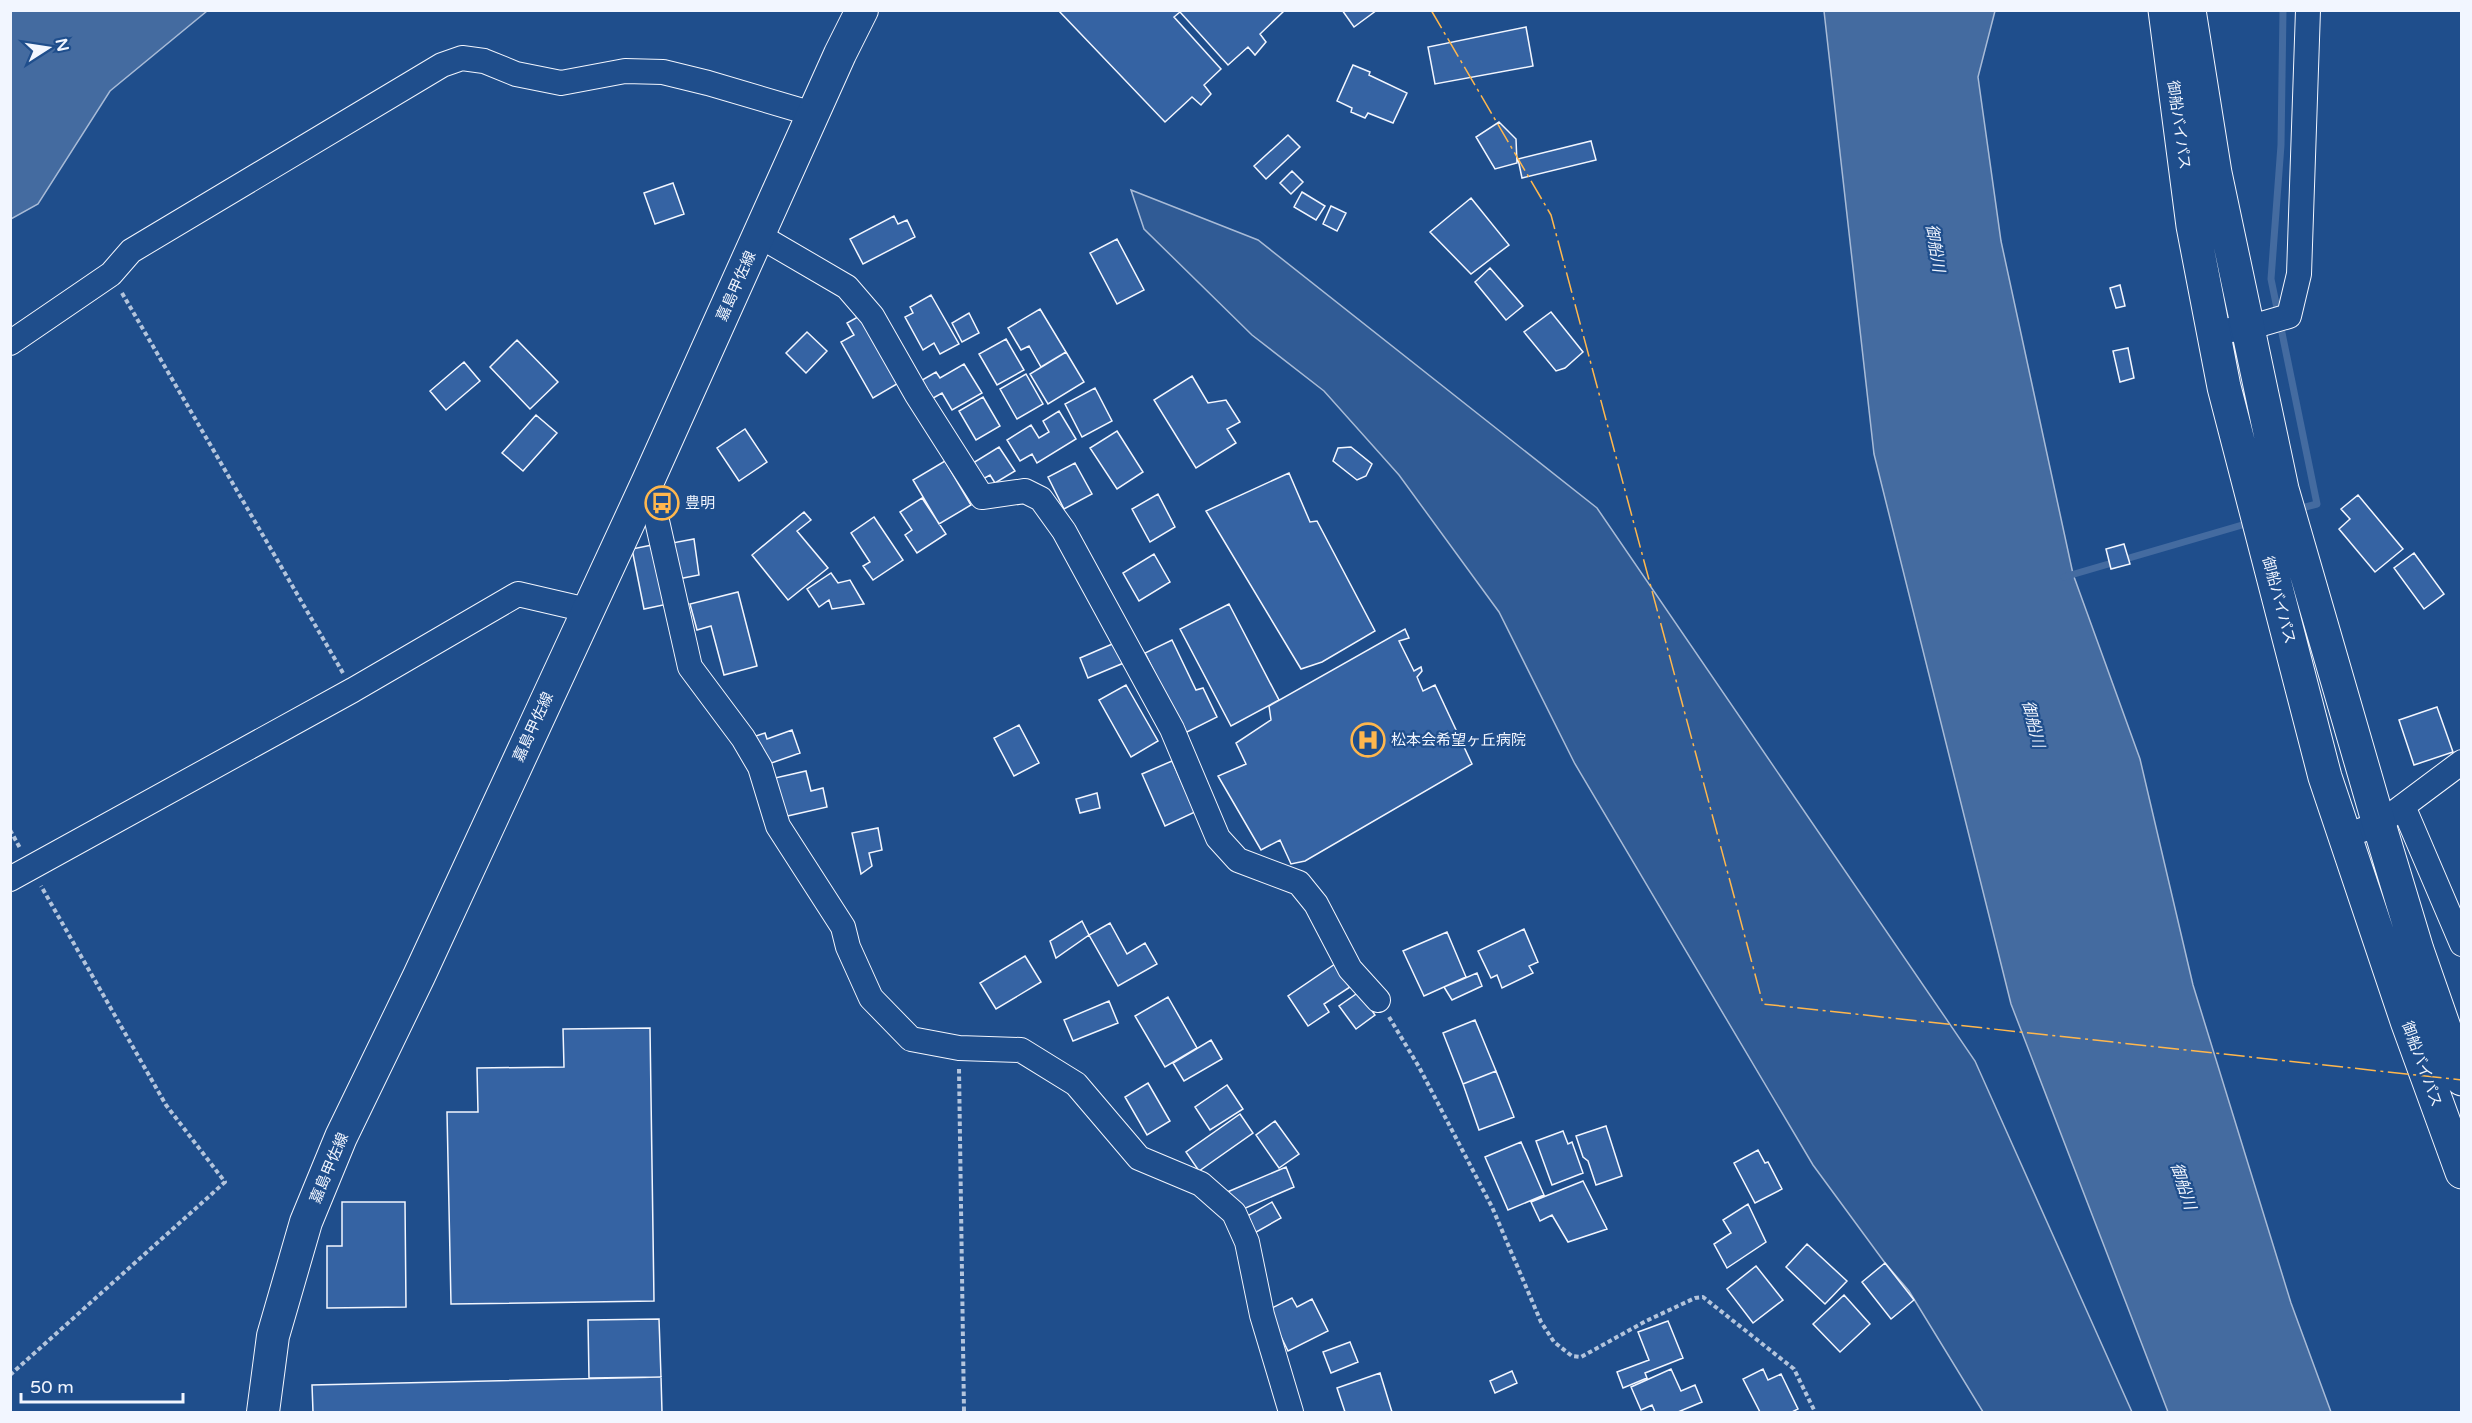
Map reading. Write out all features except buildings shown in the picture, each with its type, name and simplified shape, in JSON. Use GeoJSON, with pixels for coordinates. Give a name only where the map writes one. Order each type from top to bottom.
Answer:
{"type":"FeatureCollection","features":[{"type":"Feature","properties":{"kind":"highway","name":"御船バイパス"},"geometry":{"type":"LineString","coordinates":[[2165,10],[2193,226],[2224,387],[2322,766],[2407,1021],[2462,1173]]}},
{"type":"Feature","properties":{"kind":"highway","name":"御船バイパス"},"geometry":{"type":"LineString","coordinates":[[2189,10],[2215,173],[2282,489],[2391,815],[2417,950],[2462,1079]]}},
{"type":"Feature","properties":{"kind":"main road","name":"嘉島甲佐線"},"geometry":{"type":"LineString","coordinates":[[263,1413],[273,1336],[306,1222],[341,1137],[419,976],[648,481],[840,54],[862,10]]}},
{"type":"Feature","properties":{"kind":"street"},"geometry":{"type":"LineString","coordinates":[[2213,332],[2248,328],[2289,316],[2299,274],[2307,10]]}},
{"type":"Feature","properties":{"kind":"street"},"geometry":{"type":"LineString","coordinates":[[10,344],[111,274],[132,251],[442,65],[462,58],[484,61],[516,74],[561,83],[625,71],[663,72],[813,114]]}},
{"type":"Feature","properties":{"kind":"street"},"geometry":{"type":"LineString","coordinates":[[758,235],[847,287],[872,316],[917,395],[982,497],[1025,491],[1041,499],[1064,531],[1172,729],[1218,838],[1238,860],[1299,883],[1316,904],[1350,969],[1378,1000]]}},
{"type":"Feature","properties":{"kind":"street"},"geometry":{"type":"LineString","coordinates":[[648,481],[690,667],[743,738],[760,767],[778,826],[843,927],[848,947],[871,998],[911,1040],[959,1048],[1021,1050],[1076,1084],[1139,1158],[1201,1184],[1234,1214],[1247,1242],[1262,1315],[1291,1413]]}},
{"type":"Feature","properties":{"kind":"street"},"geometry":{"type":"LineString","coordinates":[[20,874],[353,690],[518,594],[587,610]]}},
{"type":"Feature","properties":{"kind":"street"},"geometry":{"type":"LineString","coordinates":[[2345,836],[2391,815],[2462,762]]}},
{"type":"Feature","properties":{"kind":"street"},"geometry":{"type":"LineString","coordinates":[[2391,815],[2462,944]]}},
{"type":"Feature","properties":{"kind":"path"},"geometry":{"type":"LineString","coordinates":[[111,274],[353,690]]}},
{"type":"Feature","properties":{"kind":"path"},"geometry":{"type":"LineString","coordinates":[[10,1375],[225,1182],[166,1105],[20,874]]}},
{"type":"Feature","properties":{"kind":"path"},"geometry":{"type":"LineString","coordinates":[[1378,1000],[1419,1067],[1487,1197],[1540,1322],[1554,1342],[1572,1356],[1581,1357],[1646,1321],[1695,1298],[1703,1297],[1794,1369],[1815,1413]]}},
{"type":"Feature","properties":{"kind":"path"},"geometry":{"type":"LineString","coordinates":[[959,1048],[964,1413]]}},
{"type":"Feature","properties":{"kind":"shaded area"},"geometry":{"type":"Polygon","coordinates":[[[1131,190],[1258,240],[1597,508],[1975,1061],[2132,1412],[1983,1412],[1909,1291],[1885,1263],[1813,1165],[1575,764],[1499,612],[1399,475],[1324,391],[1252,335],[1144,229],[1131,190]]]}},
{"type":"Feature","properties":{"kind":"water"},"geometry":{"type":"Polygon","coordinates":[[[11,10],[207,11],[110,91],[38,204],[11,219],[11,10]]]}},
{"type":"Feature","properties":{"kind":"water","name":"御船川"},"geometry":{"type":"Polygon","coordinates":[[[1824,11],[1995,11],[1978,77],[2001,241],[2073,574],[2140,759],[2193,985],[2291,1303],[2331,1412],[2168,1412],[2011,1004],[1874,454],[1824,11]]]}},
{"type":"Feature","properties":{"kind":"waterway"},"geometry":{"type":"LineString","coordinates":[[2283,10],[2281,145],[2271,279],[2317,504],[2298,509]]}},
{"type":"Feature","properties":{"kind":"waterway"},"geometry":{"type":"LineString","coordinates":[[2064,577],[2249,523]]}},
{"type":"Feature","properties":{"kind":"power"},"geometry":{"type":"LineString","coordinates":[[1431,10],[1551,215],[1763,1004],[2462,1080]]}},
{"type":"Feature","properties":{"kind":"place","name":"豊明"},"geometry":{"type":"Point","coordinates":[662,503]}},
{"type":"Feature","properties":{"kind":"place","name":"松本会希望ヶ丘病院"},"geometry":{"type":"Point","coordinates":[1368,740]}}]}
